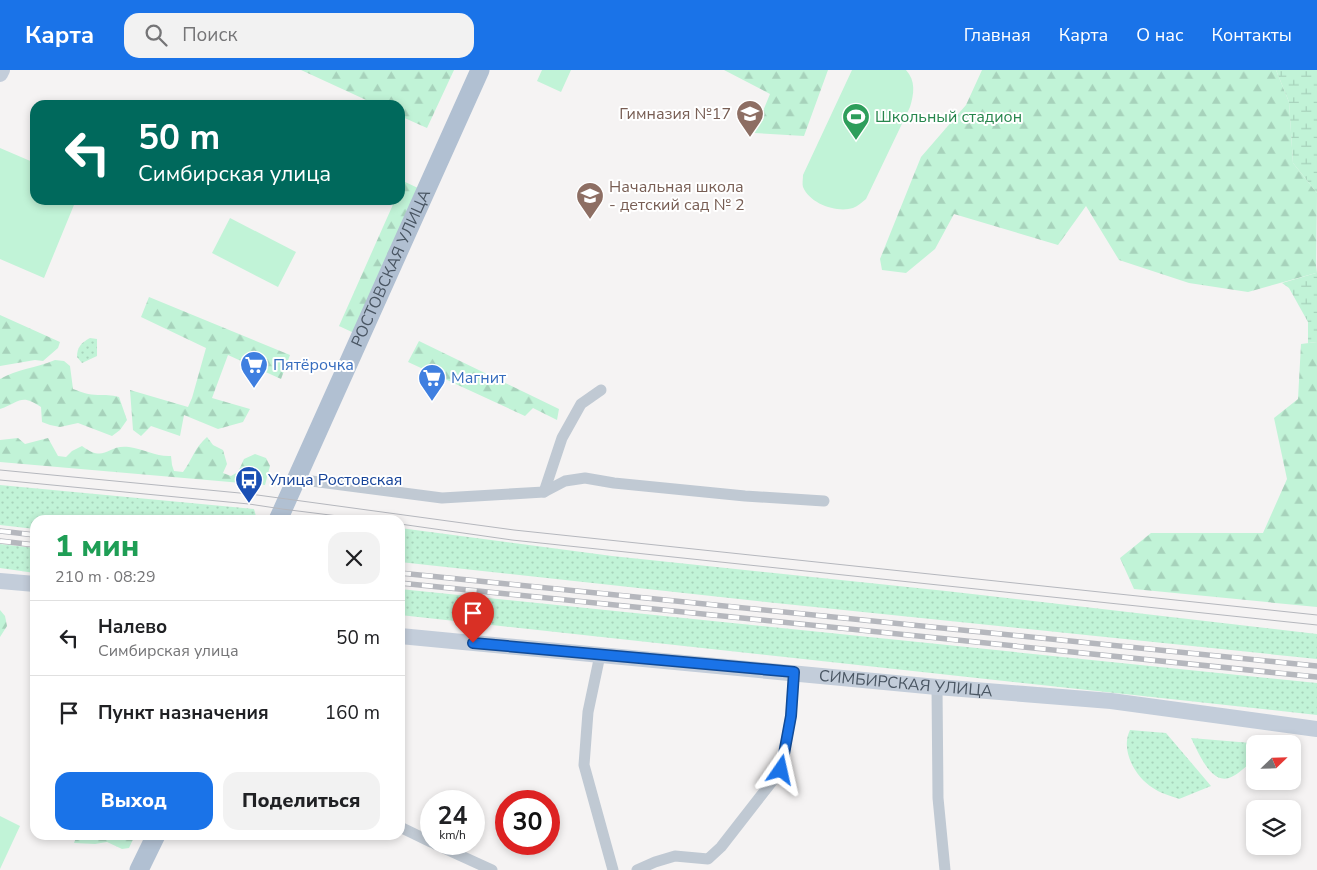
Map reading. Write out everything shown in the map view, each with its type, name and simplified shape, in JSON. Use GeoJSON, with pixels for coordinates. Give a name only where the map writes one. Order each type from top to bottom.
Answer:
{"type":"FeatureCollection","features":[{"type":"Feature","properties":{"kind":"main road"},"geometry":{"type":"LineString","coordinates":[[0,74],[2,70]]}},
{"type":"Feature","properties":{"kind":"main road","name":"РОСТОВСКАЯ УЛИЦА"},"geometry":{"type":"LineString","coordinates":[[280,515],[480,70]]}},
{"type":"Feature","properties":{"kind":"main road"},"geometry":{"type":"LineString","coordinates":[[0,581],[30,584]]}},
{"type":"Feature","properties":{"kind":"main road","name":"СИМБИРСКАЯ УЛИЦА"},"geometry":{"type":"LineString","coordinates":[[405,636],[937,687],[1111,701],[1317,729]]}},
{"type":"Feature","properties":{"kind":"main road"},"geometry":{"type":"LineString","coordinates":[[139,870],[154,840]]}},
{"type":"Feature","properties":{"kind":"street"},"geometry":{"type":"LineString","coordinates":[[544,492],[562,438],[581,404],[601,390]]}},
{"type":"Feature","properties":{"kind":"street"},"geometry":{"type":"LineString","coordinates":[[296,480],[442,498],[544,492],[565,481],[585,478],[614,483],[744,496],[824,501]]}},
{"type":"Feature","properties":{"kind":"street"},"geometry":{"type":"LineString","coordinates":[[600,655],[588,712],[584,765],[613,870]]}},
{"type":"Feature","properties":{"kind":"street"},"geometry":{"type":"LineString","coordinates":[[637,870],[675,856],[708,859],[721,847],[781,770],[791,716],[794,672]]}},
{"type":"Feature","properties":{"kind":"street"},"geometry":{"type":"LineString","coordinates":[[937,687],[938,798],[945,870]]}},
{"type":"Feature","properties":{"kind":"street"},"geometry":{"type":"LineString","coordinates":[[405,830],[420,837]]}},
{"type":"Feature","properties":{"kind":"street"},"geometry":{"type":"LineString","coordinates":[[459,855],[492,870]]}},
{"type":"Feature","properties":{"kind":"green space"},"geometry":{"type":"Polygon","coordinates":[[[301,70],[454,70],[427,128],[405,118],[405,100],[366,100],[301,70]]]}},
{"type":"Feature","properties":{"kind":"green space"},"geometry":{"type":"Polygon","coordinates":[[[542,70],[571,70],[561,92],[537,81],[542,70]]]}},
{"type":"Feature","properties":{"kind":"green space"},"geometry":{"type":"Polygon","coordinates":[[[724,70],[828,70],[804,136],[754,133],[770,94],[724,70]]]}},
{"type":"Feature","properties":{"kind":"green space","name":"Школьный стадион"},"geometry":{"type":"Polygon","coordinates":[[[852,70],[906,70],[913,83],[913,92],[910,107],[866,199],[853,208],[839,209],[825,206],[812,198],[803,187],[803,175],[852,70]]]}},
{"type":"Feature","properties":{"kind":"green space"},"geometry":{"type":"Polygon","coordinates":[[[982,70],[1276,70],[1289,102],[1293,163],[1317,193],[1316,273],[1248,292],[1189,283],[1119,260],[1086,206],[1058,245],[954,214],[935,249],[906,273],[882,270],[880,259],[921,157],[966,105],[982,70]]]}},
{"type":"Feature","properties":{"kind":"green space"},"geometry":{"type":"Polygon","coordinates":[[[1276,70],[1317,70],[1317,193],[1293,163],[1289,102],[1276,70]]]}},
{"type":"Feature","properties":{"kind":"green space"},"geometry":{"type":"Polygon","coordinates":[[[0,148],[30,161],[30,205],[74,205],[44,278],[0,259],[0,148]]]}},
{"type":"Feature","properties":{"kind":"green space"},"geometry":{"type":"Polygon","coordinates":[[[405,182],[418,188],[354,333],[339,326],[393,205],[405,205],[405,182]]]}},
{"type":"Feature","properties":{"kind":"green space"},"geometry":{"type":"Polygon","coordinates":[[[230,218],[296,252],[278,287],[212,253],[230,218]]]}},
{"type":"Feature","properties":{"kind":"green space"},"geometry":{"type":"Polygon","coordinates":[[[1317,265],[1317,342],[1308,343],[1308,322],[1289,288],[1282,283],[1316,273],[1317,265]]]}},
{"type":"Feature","properties":{"kind":"green space"},"geometry":{"type":"Polygon","coordinates":[[[149,297],[290,355],[281,379],[228,355],[212,398],[250,409],[243,422],[218,429],[184,415],[180,436],[151,426],[141,436],[133,430],[130,390],[188,407],[206,348],[141,317],[149,297]]]}},
{"type":"Feature","properties":{"kind":"green space"},"geometry":{"type":"Polygon","coordinates":[[[0,315],[60,342],[58,348],[43,361],[35,360],[0,366],[0,315]]]}},
{"type":"Feature","properties":{"kind":"green space"},"geometry":{"type":"Polygon","coordinates":[[[90,338],[97,339],[97,356],[82,363],[77,357],[78,351],[82,344],[90,338]]]}},
{"type":"Feature","properties":{"kind":"green space"},"geometry":{"type":"Polygon","coordinates":[[[419,341],[559,409],[557,420],[533,408],[525,416],[408,362],[419,341]]]}},
{"type":"Feature","properties":{"kind":"green space"},"geometry":{"type":"Polygon","coordinates":[[[1317,342],[1317,607],[1134,589],[1120,558],[1151,533],[1263,533],[1287,479],[1274,418],[1298,399],[1301,344],[1317,342]]]}},
{"type":"Feature","properties":{"kind":"green space"},"geometry":{"type":"Polygon","coordinates":[[[55,360],[64,361],[70,366],[73,389],[91,394],[119,397],[127,420],[120,430],[112,436],[78,423],[60,427],[50,425],[42,422],[41,407],[29,400],[20,400],[0,409],[0,379],[55,360]]]}},
{"type":"Feature","properties":{"kind":"green space"},"geometry":{"type":"Polygon","coordinates":[[[207,437],[213,445],[223,450],[227,464],[223,473],[231,476],[238,472],[244,459],[255,454],[266,458],[270,466],[265,485],[0,462],[0,440],[18,438],[25,444],[48,438],[58,456],[66,457],[72,451],[82,446],[96,453],[106,452],[115,448],[129,447],[171,456],[174,471],[183,472],[199,445],[207,437]]]}},
{"type":"Feature","properties":{"kind":"green space"},"geometry":{"type":"Polygon","coordinates":[[[0,485],[254,509],[256,515],[30,515],[30,528],[0,525],[0,485]]]}},
{"type":"Feature","properties":{"kind":"green space"},"geometry":{"type":"Polygon","coordinates":[[[405,529],[612,556],[946,591],[1317,634],[1317,659],[405,563],[405,529]]]}},
{"type":"Feature","properties":{"kind":"green space"},"geometry":{"type":"Polygon","coordinates":[[[0,544],[30,547],[30,572],[0,568],[0,544]]]}},
{"type":"Feature","properties":{"kind":"green space"},"geometry":{"type":"Polygon","coordinates":[[[405,590],[1317,683],[1317,715],[405,616],[405,590]]]}},
{"type":"Feature","properties":{"kind":"green space"},"geometry":{"type":"Polygon","coordinates":[[[0,610],[5,616],[7,626],[0,637],[0,610]]]}},
{"type":"Feature","properties":{"kind":"green space"},"geometry":{"type":"Polygon","coordinates":[[[1130,730],[1166,733],[1211,786],[1179,799],[1153,788],[1140,777],[1131,762],[1127,746],[1130,730]]]}},
{"type":"Feature","properties":{"kind":"green space"},"geometry":{"type":"Polygon","coordinates":[[[1191,738],[1246,743],[1246,767],[1229,778],[1222,779],[1216,776],[1201,758],[1191,738]]]}},
{"type":"Feature","properties":{"kind":"green space"},"geometry":{"type":"Polygon","coordinates":[[[0,816],[20,826],[0,869],[0,816]]]}},
{"type":"Feature","properties":{"kind":"green space"},"geometry":{"type":"Polygon","coordinates":[[[75,840],[133,840],[129,848],[122,849],[107,842],[95,844],[74,843],[75,840]]]}},
{"type":"Feature","properties":{"kind":"tram line"},"geometry":{"type":"LineString","coordinates":[[0,470],[250,494],[404,515]]}},
{"type":"Feature","properties":{"kind":"tram line"},"geometry":{"type":"LineString","coordinates":[[0,480],[249,504],[330,515]]}},
{"type":"Feature","properties":{"kind":"tram line"},"geometry":{"type":"LineString","coordinates":[[405,515],[514,530],[1317,615]]}},
{"type":"Feature","properties":{"kind":"tram line"},"geometry":{"type":"LineString","coordinates":[[405,525],[512,540],[1317,625]]}},
{"type":"Feature","properties":{"kind":"railway"},"geometry":{"type":"LineString","coordinates":[[0,531],[30,534]]}},
{"type":"Feature","properties":{"kind":"railway"},"geometry":{"type":"LineString","coordinates":[[0,541],[30,544]]}},
{"type":"Feature","properties":{"kind":"railway"},"geometry":{"type":"LineString","coordinates":[[405,574],[1317,666]]}},
{"type":"Feature","properties":{"kind":"railway"},"geometry":{"type":"LineString","coordinates":[[405,584],[1317,677]]}},
{"type":"Feature","properties":{"kind":"place","name":"Гимназия №17"},"geometry":{"type":"Point","coordinates":[750,138]}},
{"type":"Feature","properties":{"kind":"place","name":"Школьный стадион"},"geometry":{"type":"Point","coordinates":[856,141]}},
{"type":"Feature","properties":{"kind":"place","name":"Начальная школа - детский сад № 2"},"geometry":{"type":"Point","coordinates":[590,220]}},
{"type":"Feature","properties":{"kind":"place","name":"Пятёрочка"},"geometry":{"type":"Point","coordinates":[254,389]}},
{"type":"Feature","properties":{"kind":"place","name":"Магнит"},"geometry":{"type":"Point","coordinates":[432,402]}},
{"type":"Feature","properties":{"kind":"place","name":"Улица Ростовская"},"geometry":{"type":"Point","coordinates":[249,504]}},
{"type":"Feature","properties":{"kind":"route"},"geometry":{"type":"LineString","coordinates":[[473,643],[794,672],[791,716],[781,770]]}}]}
